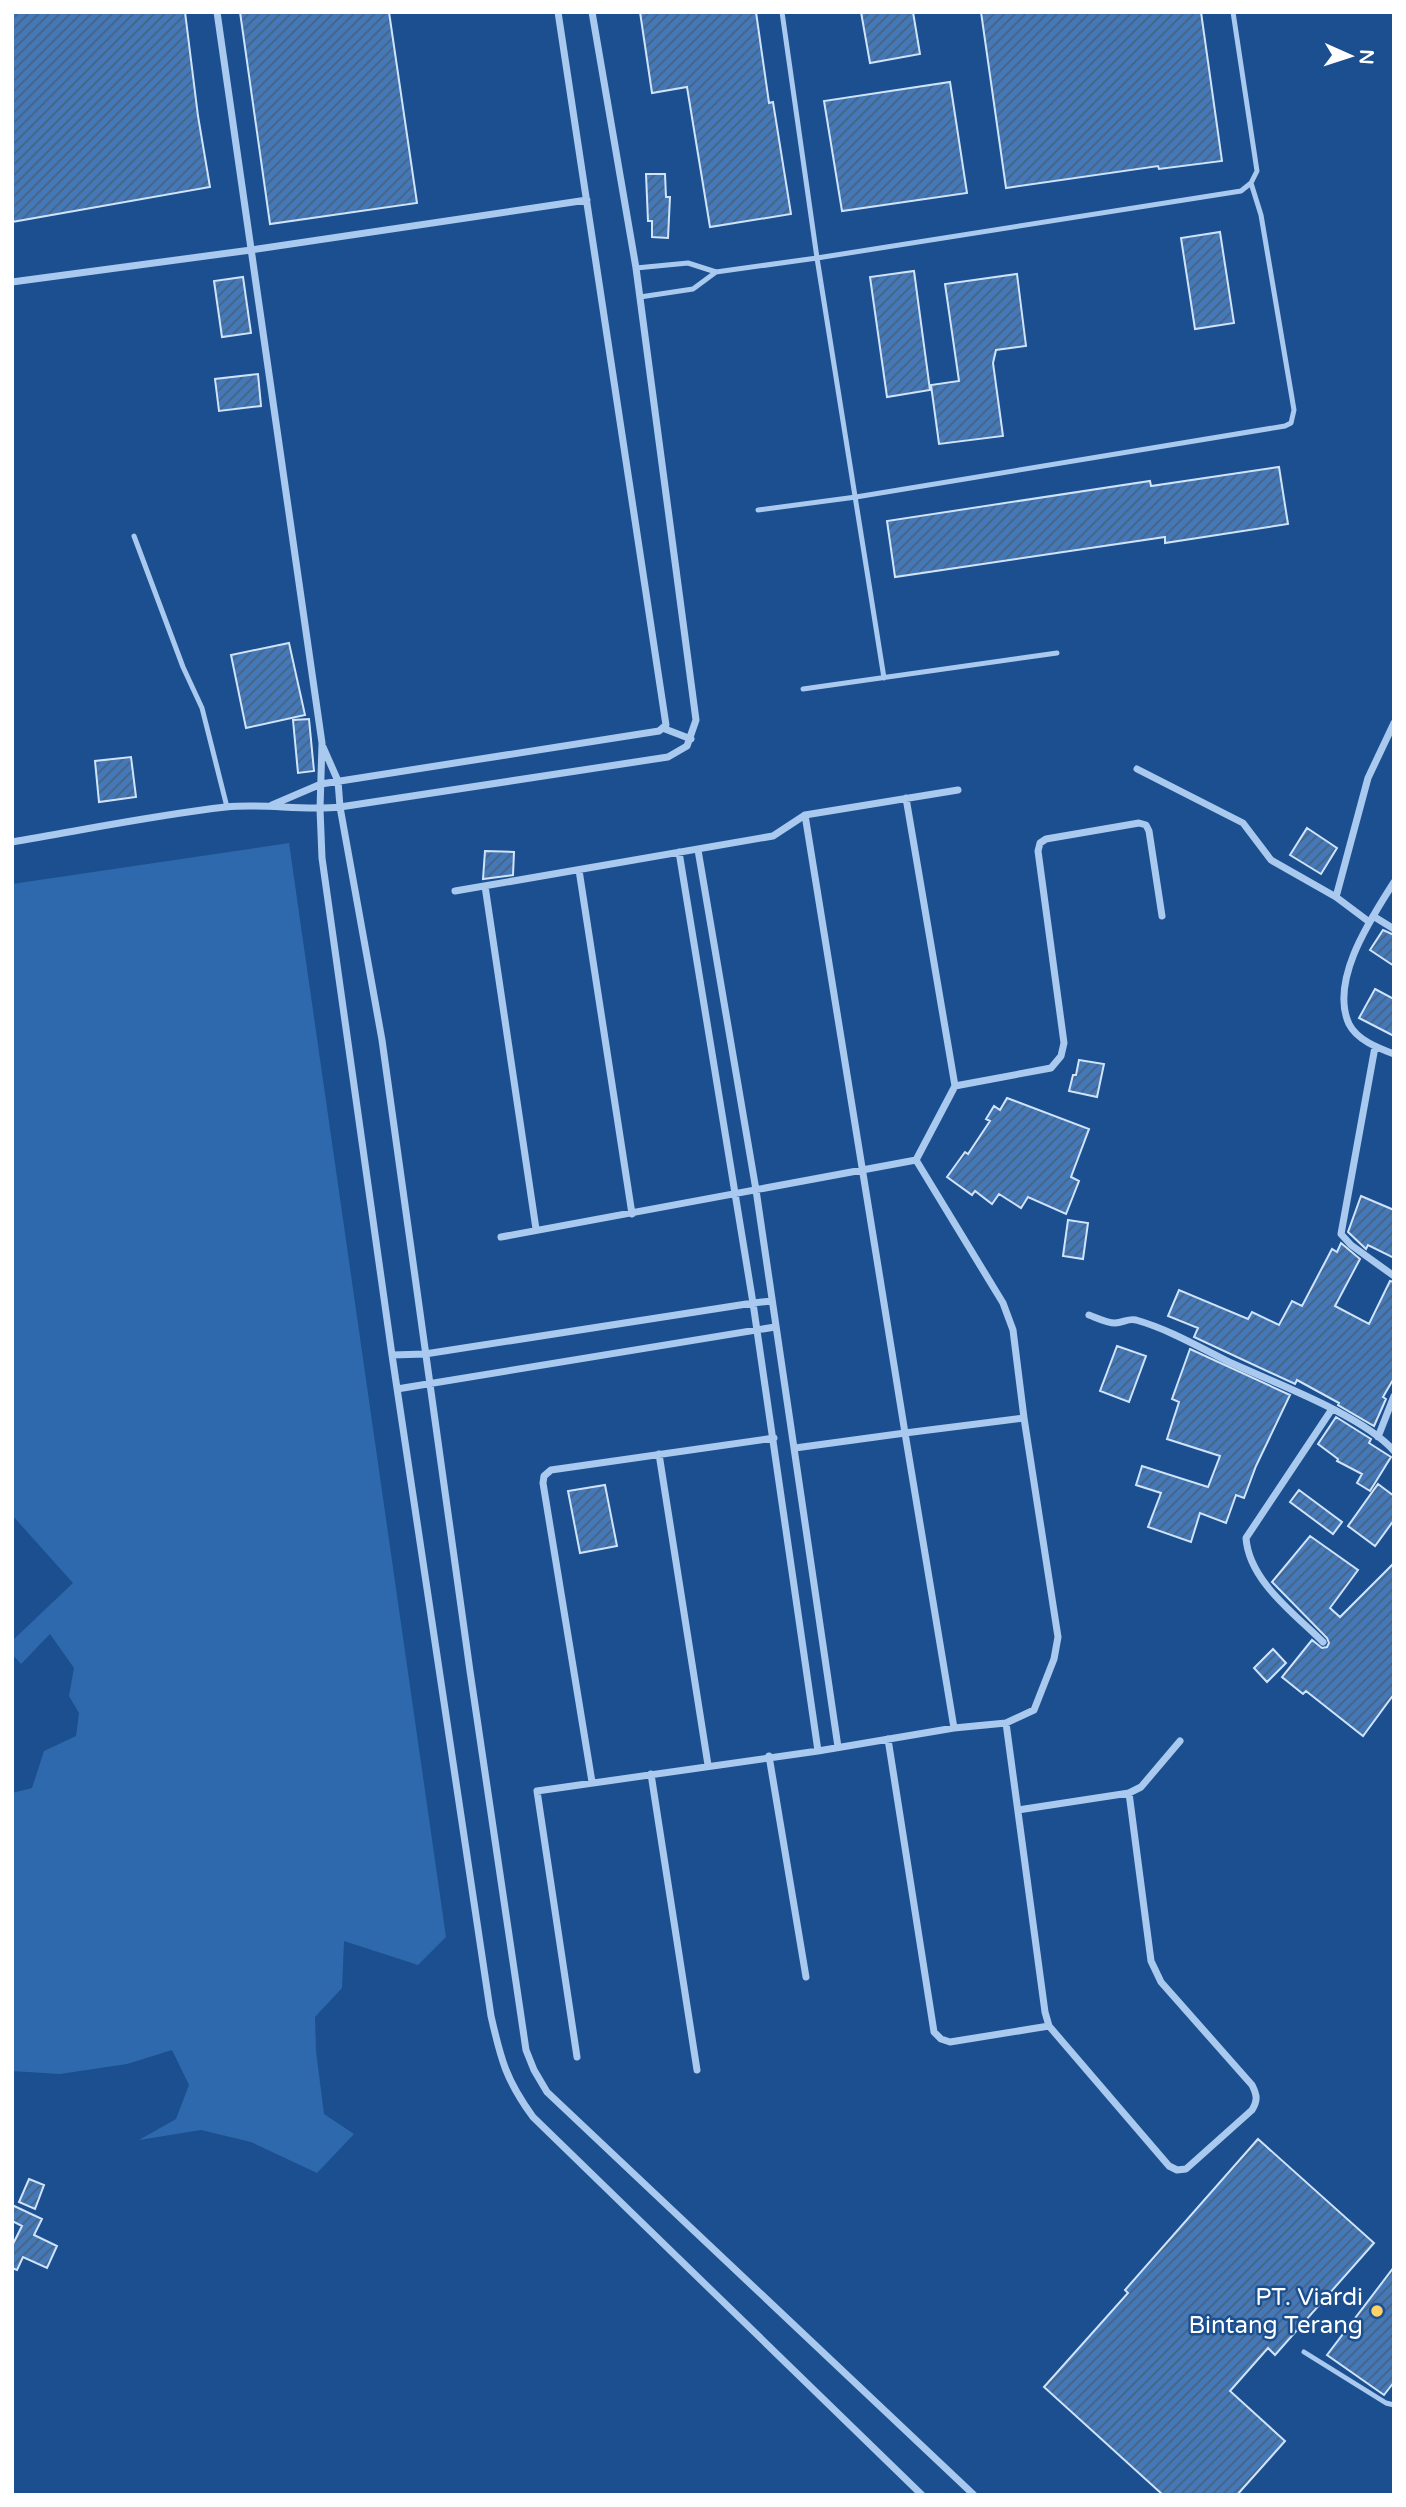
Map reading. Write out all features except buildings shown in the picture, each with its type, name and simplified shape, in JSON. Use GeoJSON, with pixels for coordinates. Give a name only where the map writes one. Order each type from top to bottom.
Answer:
{"type":"FeatureCollection","features":[{"type":"Feature","properties":{"kind":"street"},"geometry":{"type":"LineString","coordinates":[[217,12],[322,743],[322,858],[397,1389],[491,2016],[502,2066],[515,2092],[533,2117],[555,2140],[922,2495]]}},
{"type":"Feature","properties":{"kind":"street"},"geometry":{"type":"LineString","coordinates":[[558,12],[666,721],[664,729]]}},
{"type":"Feature","properties":{"kind":"street"},"geometry":{"type":"LineString","coordinates":[[12,842],[227,807],[340,807],[668,757],[687,746],[696,720],[636,268],[592,12]]}},
{"type":"Feature","properties":{"kind":"street"},"geometry":{"type":"LineString","coordinates":[[12,282],[587,200]]}},
{"type":"Feature","properties":{"kind":"street"},"geometry":{"type":"LineString","coordinates":[[1336,897],[1368,778],[1394,723]]}},
{"type":"Feature","properties":{"kind":"street"},"geometry":{"type":"LineString","coordinates":[[270,806],[321,784],[338,781],[664,729],[691,738]]}},
{"type":"Feature","properties":{"kind":"street"},"geometry":{"type":"LineString","coordinates":[[322,743],[338,781],[340,807],[382,1040],[524,2037],[534,2070],[547,2092],[974,2495]]}},
{"type":"Feature","properties":{"kind":"street"},"geometry":{"type":"LineString","coordinates":[[1137,769],[1243,823],[1248,827],[1256,844],[1271,860],[1370,918],[1394,929]]}},
{"type":"Feature","properties":{"kind":"street"},"geometry":{"type":"LineString","coordinates":[[454,891],[773,836],[806,815],[958,790]]}},
{"type":"Feature","properties":{"kind":"street"},"geometry":{"type":"LineString","coordinates":[[501,1237],[864,1172],[916,1160],[955,1086],[906,798]]}},
{"type":"Feature","properties":{"kind":"street"},"geometry":{"type":"LineString","coordinates":[[806,815],[954,1728]]}},
{"type":"Feature","properties":{"kind":"street"},"geometry":{"type":"LineString","coordinates":[[955,1086],[1051,1068],[1061,1056],[1064,1043],[1038,851],[1040,843],[1046,839],[1086,832],[1139,823],[1146,825],[1162,916]]}},
{"type":"Feature","properties":{"kind":"street"},"geometry":{"type":"LineString","coordinates":[[698,850],[756,1190],[838,1747]]}},
{"type":"Feature","properties":{"kind":"street"},"geometry":{"type":"LineString","coordinates":[[679,852],[754,1303],[818,1751]]}},
{"type":"Feature","properties":{"kind":"street"},"geometry":{"type":"LineString","coordinates":[[579,870],[632,1214]]}},
{"type":"Feature","properties":{"kind":"street"},"geometry":{"type":"LineString","coordinates":[[1394,882],[1370,918],[1350,967],[1344,998],[1350,1024],[1375,1047],[1394,1055]]}},
{"type":"Feature","properties":{"kind":"street"},"geometry":{"type":"LineString","coordinates":[[485,886],[536,1229]]}},
{"type":"Feature","properties":{"kind":"street"},"geometry":{"type":"LineString","coordinates":[[1375,1047],[1341,1234],[1351,1245],[1394,1276]]}},
{"type":"Feature","properties":{"kind":"street"},"geometry":{"type":"LineString","coordinates":[[577,2057],[537,1791],[818,1751],[954,1728],[1006,1723],[1034,1710],[1054,1660],[1058,1637],[1013,1330],[1003,1303],[916,1160]]}},
{"type":"Feature","properties":{"kind":"street"},"geometry":{"type":"LineString","coordinates":[[392,1354],[425,1354],[772,1301]]}},
{"type":"Feature","properties":{"kind":"street"},"geometry":{"type":"LineString","coordinates":[[1089,1315],[1119,1323],[1129,1319],[1138,1321],[1332,1409],[1378,1437],[1394,1451]]}},
{"type":"Feature","properties":{"kind":"street"},"geometry":{"type":"LineString","coordinates":[[397,1389],[775,1327]]}},
{"type":"Feature","properties":{"kind":"street"},"geometry":{"type":"LineString","coordinates":[[1378,1437],[1394,1396]]}},
{"type":"Feature","properties":{"kind":"street"},"geometry":{"type":"LineString","coordinates":[[1323,1642],[1259,1575],[1249,1551],[1247,1538],[1332,1409]]}},
{"type":"Feature","properties":{"kind":"street"},"geometry":{"type":"LineString","coordinates":[[795,1448],[1024,1418]]}},
{"type":"Feature","properties":{"kind":"street"},"geometry":{"type":"LineString","coordinates":[[592,1782],[542,1483],[544,1476],[551,1470],[774,1438]]}},
{"type":"Feature","properties":{"kind":"street"},"geometry":{"type":"LineString","coordinates":[[659,1454],[708,1765]]}},
{"type":"Feature","properties":{"kind":"street"},"geometry":{"type":"LineString","coordinates":[[1006,1723],[1049,2026],[1169,2165],[1177,2170],[1186,2169],[1252,2110],[1256,2103],[1252,2085],[1156,1973],[1152,1961],[1129,1793]]}},
{"type":"Feature","properties":{"kind":"street"},"geometry":{"type":"LineString","coordinates":[[888,1739],[934,2032],[941,2039],[950,2042],[1049,2026]]}},
{"type":"Feature","properties":{"kind":"street"},"geometry":{"type":"LineString","coordinates":[[1018,1810],[1129,1793],[1141,1787],[1180,1741]]}},
{"type":"Feature","properties":{"kind":"street"},"geometry":{"type":"LineString","coordinates":[[769,1756],[806,1976]]}},
{"type":"Feature","properties":{"kind":"street"},"geometry":{"type":"LineString","coordinates":[[651,1774],[697,2070]]}},
{"type":"Feature","properties":{"kind":"lane"},"geometry":{"type":"LineString","coordinates":[[782,12],[817,258],[884,678]]}},
{"type":"Feature","properties":{"kind":"lane"},"geometry":{"type":"LineString","coordinates":[[636,268],[688,263],[716,272],[1241,191],[1251,183],[1257,171],[1233,12]]}},
{"type":"Feature","properties":{"kind":"lane"},"geometry":{"type":"LineString","coordinates":[[758,510],[856,497],[1291,423],[1294,410],[1261,215],[1251,183]]}},
{"type":"Feature","properties":{"kind":"lane"},"geometry":{"type":"LineString","coordinates":[[640,297],[693,289],[716,272]]}},
{"type":"Feature","properties":{"kind":"lane"},"geometry":{"type":"LineString","coordinates":[[134,536],[183,667],[202,708],[227,807]]}},
{"type":"Feature","properties":{"kind":"lane"},"geometry":{"type":"LineString","coordinates":[[803,689],[1057,653]]}},
{"type":"Feature","properties":{"kind":"lane"},"geometry":{"type":"LineString","coordinates":[[1304,2353],[1385,2403],[1394,2405]]}},
{"type":"Feature","properties":{"kind":"shaded area"},"geometry":{"type":"Polygon","coordinates":[[[289,843],[446,1937],[418,1965],[344,1941],[342,1988],[315,2017],[316,2051],[324,2114],[354,2134],[317,2173],[251,2142],[201,2130],[139,2140],[176,2119],[189,2085],[172,2050],[127,2064],[60,2074],[12,2071],[12,1793],[32,1788],[44,1751],[76,1736],[79,1713],[69,1696],[74,1668],[50,1634],[21,1664],[12,1654],[12,1641],[73,1583],[12,1515],[12,884],[289,843]]]}},
{"type":"Feature","properties":{"kind":"place","name":"PT. Viardi Bintang Terang"},"geometry":{"type":"Point","coordinates":[1377,2311]}}]}
